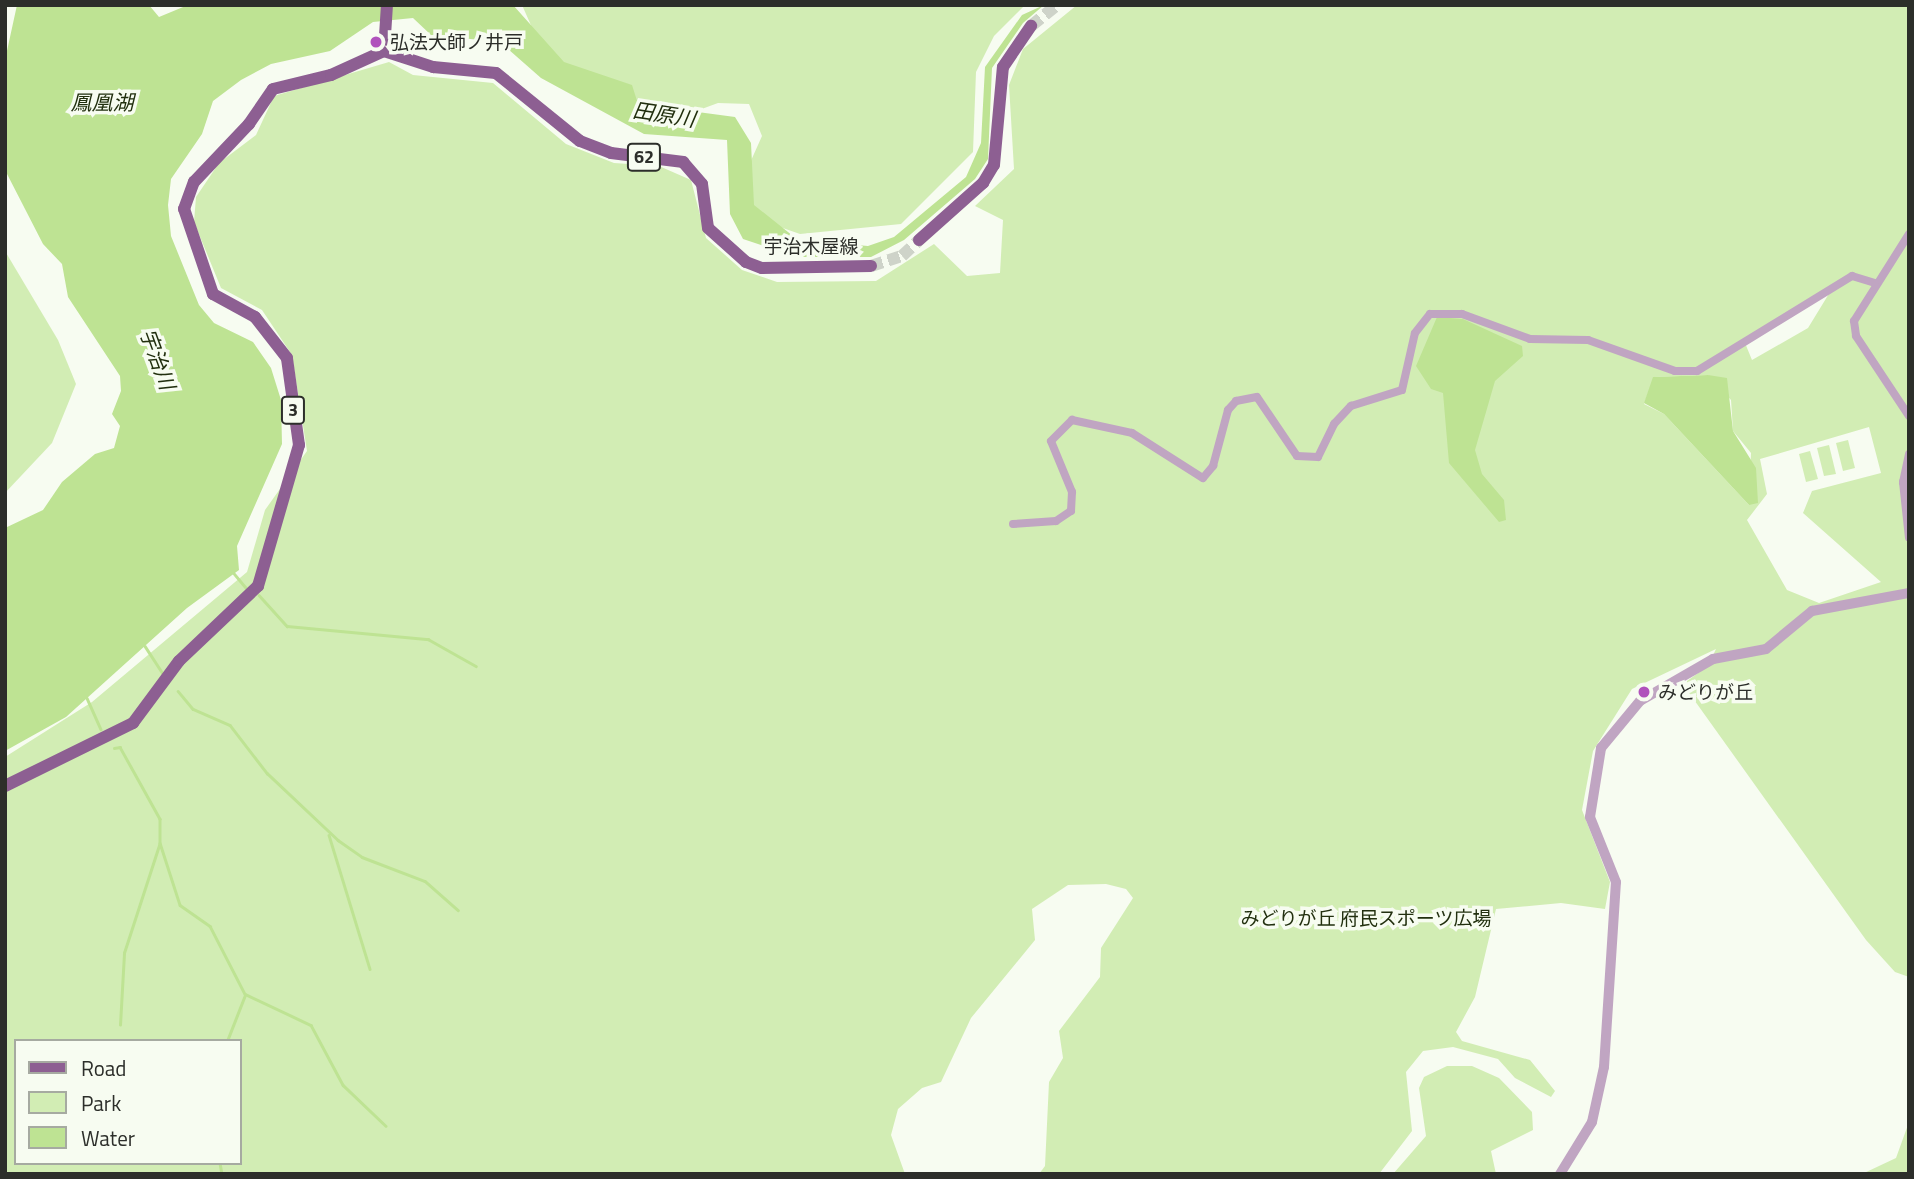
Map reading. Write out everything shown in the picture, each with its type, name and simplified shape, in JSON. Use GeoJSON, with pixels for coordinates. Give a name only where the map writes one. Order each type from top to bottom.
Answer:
{"type":"FeatureCollection","features":[{"type":"Feature","properties":{"kind":"main road"},"geometry":{"type":"LineString","coordinates":[[384,46],[387,5]]}},
{"type":"Feature","properties":{"kind":"main road"},"geometry":{"type":"LineString","coordinates":[[919,240],[983,183],[994,165],[1003,67],[1031,26]]}},
{"type":"Feature","properties":{"kind":"main road","name":"宇治木屋線"},"geometry":{"type":"LineString","coordinates":[[384,46],[433,67],[496,73],[580,141],[611,153],[683,162],[702,184],[708,228],[746,262],[762,268],[871,266]]}},
{"type":"Feature","properties":{"kind":"main road","name":"3"},"geometry":{"type":"LineString","coordinates":[[5,786],[133,723],[179,661],[258,586],[299,445],[287,358],[255,317],[213,295],[186,222],[187,198],[273,89],[331,75],[384,46]]}},
{"type":"Feature","properties":{"kind":"street"},"geometry":{"type":"LineString","coordinates":[[1909,234],[1858,310],[1856,336],[1909,416]]}},
{"type":"Feature","properties":{"kind":"street"},"geometry":{"type":"LineString","coordinates":[[1013,524],[1056,522],[1071,511],[1072,492],[1051,442],[1072,420],[1132,433],[1203,478],[1213,466],[1228,410],[1236,401],[1257,397],[1297,456],[1318,457],[1334,424],[1352,407],[1402,390],[1416,333],[1430,314],[1462,314],[1530,339],[1588,340],[1675,370],[1697,372],[1852,276],[1875,283]]}},
{"type":"Feature","properties":{"kind":"street"},"geometry":{"type":"LineString","coordinates":[[1909,454],[1903,482],[1909,538]]}},
{"type":"Feature","properties":{"kind":"street"},"geometry":{"type":"LineString","coordinates":[[1560,1174],[1592,1122],[1604,1067],[1615,882],[1590,817],[1601,748],[1640,701],[1713,659],[1766,649],[1812,611],[1909,593]]}},
{"type":"Feature","properties":{"kind":"green space"},"geometry":{"type":"Polygon","coordinates":[[[522,5],[1025,5],[994,36],[976,72],[973,152],[901,224],[800,234],[760,220],[748,197],[745,174],[762,136],[749,104],[718,103],[669,121],[545,57],[522,5]]]}},
{"type":"Feature","properties":{"kind":"green space","name":"みどりが丘 府民スポーツ広場"},"geometry":{"type":"Polygon","coordinates":[[[1077,5],[1909,5],[1909,977],[1895,972],[1866,940],[1687,690],[1687,681],[1708,666],[1716,649],[1632,689],[1593,751],[1582,810],[1610,882],[1605,909],[1561,903],[1496,909],[1475,997],[1456,1032],[1462,1041],[1530,1060],[1555,1091],[1551,1097],[1515,1078],[1498,1059],[1453,1047],[1423,1051],[1406,1072],[1412,1131],[1379,1174],[1039,1174],[1045,1166],[1049,1082],[1063,1058],[1059,1031],[1100,977],[1101,948],[1133,898],[1126,889],[1106,884],[1068,885],[1032,909],[1035,940],[971,1018],[941,1082],[922,1088],[898,1109],[891,1135],[905,1174],[5,1174],[5,757],[92,702],[247,572],[265,510],[307,451],[292,355],[262,310],[221,288],[194,222],[196,197],[219,163],[256,135],[274,96],[389,62],[413,75],[493,83],[566,144],[614,163],[659,166],[691,180],[706,238],[742,270],[777,282],[876,281],[934,244],[967,276],[1000,273],[1003,220],[975,206],[1014,169],[1009,85],[1023,49],[1077,5]],[[1830,292],[1745,343],[1752,360],[1808,328],[1830,292]],[[1708,375],[1654,377],[1644,404],[1664,414],[1749,505],[1751,453],[1733,431],[1731,400],[1708,375]],[[1869,427],[1760,459],[1767,494],[1747,520],[1787,590],[1819,603],[1881,582],[1803,513],[1812,491],[1881,473],[1869,427]]]}},
{"type":"Feature","properties":{"kind":"green space"},"geometry":{"type":"Polygon","coordinates":[[[5,251],[58,340],[76,384],[52,443],[5,493],[5,251]]]}},
{"type":"Feature","properties":{"kind":"green space"},"geometry":{"type":"Polygon","coordinates":[[[1848,440],[1855,468],[1843,471],[1836,443],[1848,440]]]}},
{"type":"Feature","properties":{"kind":"green space"},"geometry":{"type":"Polygon","coordinates":[[[1829,445],[1836,474],[1824,476],[1817,448],[1829,445]]]}},
{"type":"Feature","properties":{"kind":"green space"},"geometry":{"type":"Polygon","coordinates":[[[1810,451],[1818,479],[1806,482],[1799,454],[1810,451]]]}},
{"type":"Feature","properties":{"kind":"green space"},"geometry":{"type":"Polygon","coordinates":[[[1447,1066],[1472,1066],[1499,1078],[1532,1112],[1533,1130],[1491,1151],[1496,1174],[1393,1174],[1426,1136],[1419,1088],[1424,1077],[1447,1066]]]}},
{"type":"Feature","properties":{"kind":"green space"},"geometry":{"type":"Polygon","coordinates":[[[1909,1122],[1909,1174],[1862,1174],[1896,1158],[1909,1122]]]}},
{"type":"Feature","properties":{"kind":"water","name":"鳳凰湖"},"geometry":{"type":"Polygon","coordinates":[[[17,5],[149,5],[159,17],[188,5],[513,5],[564,62],[632,85],[638,104],[735,117],[751,143],[754,205],[798,240],[868,246],[894,237],[966,177],[981,143],[985,67],[1022,15],[1044,5],[1023,23],[992,68],[988,159],[975,179],[904,240],[871,257],[797,257],[743,239],[730,214],[727,140],[644,134],[541,78],[500,42],[431,35],[413,18],[373,22],[330,51],[271,64],[241,80],[213,101],[202,134],[171,179],[168,205],[171,236],[199,305],[214,323],[253,342],[271,368],[281,400],[282,444],[237,546],[239,570],[187,608],[66,717],[5,751],[5,528],[43,510],[62,482],[95,454],[114,448],[120,426],[112,414],[121,391],[120,376],[68,297],[62,264],[43,244],[6,172],[5,60],[17,5]]]}},
{"type":"Feature","properties":{"kind":"water"},"geometry":{"type":"Polygon","coordinates":[[[1437,317],[1463,319],[1522,346],[1523,356],[1495,381],[1475,450],[1482,474],[1504,500],[1506,520],[1499,522],[1449,463],[1443,393],[1431,389],[1416,366],[1437,317]]]}},
{"type":"Feature","properties":{"kind":"water"},"geometry":{"type":"Polygon","coordinates":[[[1708,375],[1727,378],[1733,431],[1756,468],[1758,503],[1749,505],[1664,414],[1644,403],[1653,377],[1708,375]]]}},
{"type":"Feature","properties":{"kind":"waterway"},"geometry":{"type":"LineString","coordinates":[[232,571],[248,590]]}},
{"type":"Feature","properties":{"kind":"waterway"},"geometry":{"type":"LineString","coordinates":[[259,595],[287,626],[428,639],[476,666]]}},
{"type":"Feature","properties":{"kind":"waterway"},"geometry":{"type":"LineString","coordinates":[[145,646],[163,674]]}},
{"type":"Feature","properties":{"kind":"waterway"},"geometry":{"type":"LineString","coordinates":[[178,691],[193,709],[230,725],[267,773],[338,840],[362,857],[425,881],[458,910]]}},
{"type":"Feature","properties":{"kind":"waterway"},"geometry":{"type":"LineString","coordinates":[[87,698],[101,729]]}},
{"type":"Feature","properties":{"kind":"waterway"},"geometry":{"type":"LineString","coordinates":[[114,748],[120,747],[160,819],[160,843],[180,905],[210,926],[245,994],[311,1025],[343,1085],[386,1126]]}},
{"type":"Feature","properties":{"kind":"waterway"},"geometry":{"type":"LineString","coordinates":[[329,835],[370,969]]}},
{"type":"Feature","properties":{"kind":"waterway"},"geometry":{"type":"LineString","coordinates":[[120,1025],[124,953],[159,845]]}},
{"type":"Feature","properties":{"kind":"waterway"},"geometry":{"type":"LineString","coordinates":[[228,1039],[245,995]]}},
{"type":"Feature","properties":{"kind":"waterway"},"geometry":{"type":"LineString","coordinates":[[220,1165],[222,1174]]}},
{"type":"Feature","properties":{"kind":"tunnel"},"geometry":{"type":"LineString","coordinates":[[1031,26],[1057,5]]}},
{"type":"Feature","properties":{"kind":"tunnel"},"geometry":{"type":"LineString","coordinates":[[871,266],[902,256],[919,240]]}},
{"type":"Feature","properties":{"kind":"place","name":"弘法大師ノ井戸"},"geometry":{"type":"Point","coordinates":[376,42]}},
{"type":"Feature","properties":{"kind":"place","name":"みどりが丘"},"geometry":{"type":"Point","coordinates":[1644,692]}},
{"type":"Feature","properties":{"kind":"water label","name":"田原川"},"geometry":{"type":"Point","coordinates":[664,114]}},
{"type":"Feature","properties":{"kind":"water label","name":"宇治川"},"geometry":{"type":"Point","coordinates":[158,359]}}]}
